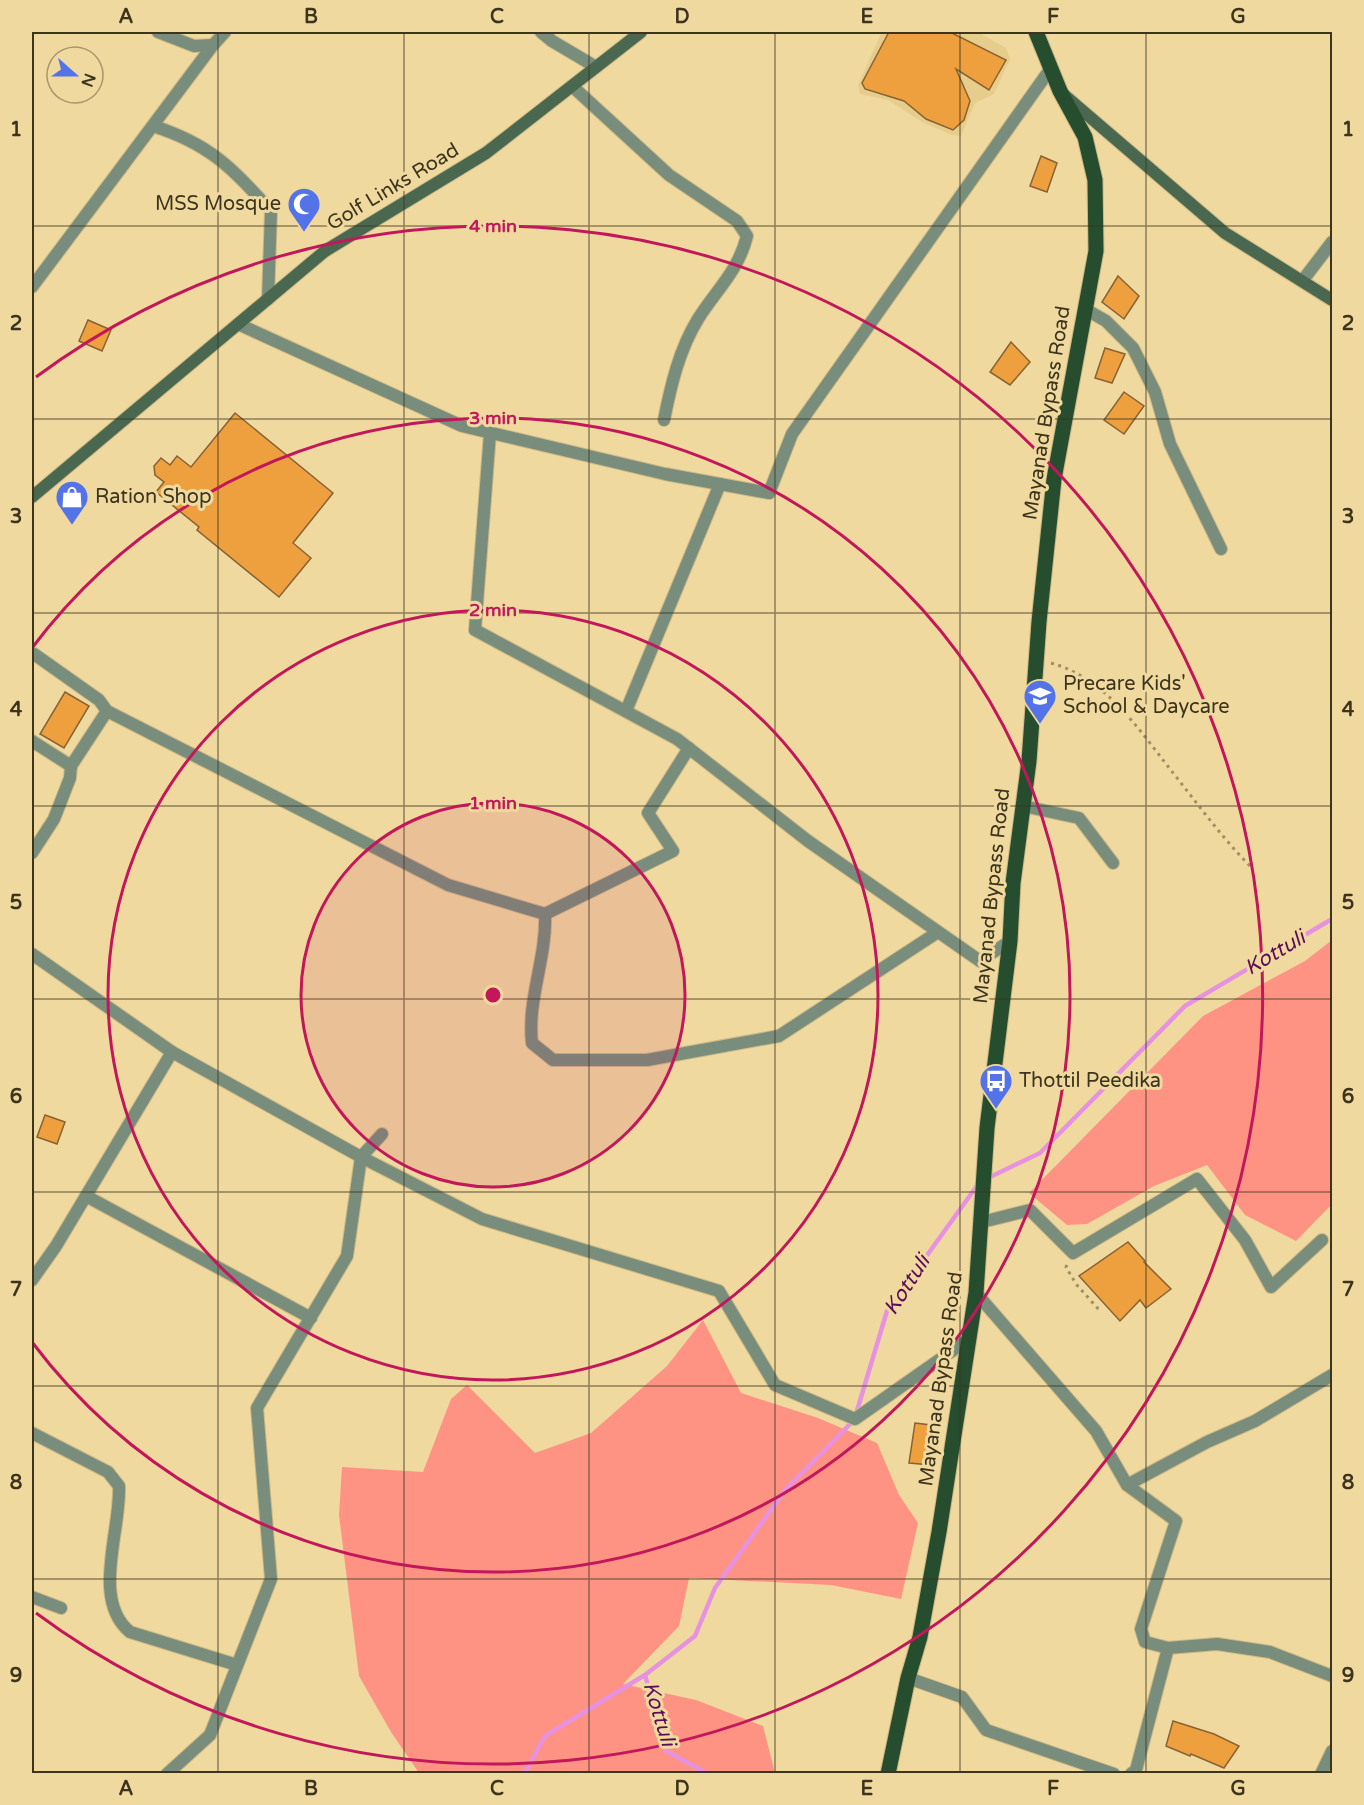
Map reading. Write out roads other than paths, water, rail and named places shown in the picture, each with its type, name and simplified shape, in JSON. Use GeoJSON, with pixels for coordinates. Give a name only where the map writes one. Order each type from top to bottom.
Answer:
{"type":"FeatureCollection","features":[{"type":"Feature","properties":{"kind":"main road","name":"Golf Links Road"},"geometry":{"type":"LineString","coordinates":[[32,497],[325,251],[486,153],[641,32]]}},
{"type":"Feature","properties":{"kind":"main road","name":"Mayanad Bypass Road"},"geometry":{"type":"LineString","coordinates":[[888,1773],[908,1678],[920,1637],[939,1532],[976,1293],[987,1128],[1010,941],[1013,883],[1023,806],[1054,479],[1096,251],[1095,180],[1085,137],[1060,91],[1036,32]]}},
{"type":"Feature","properties":{"kind":"main road"},"geometry":{"type":"LineString","coordinates":[[1060,91],[1225,233],[1332,300]]}},
{"type":"Feature","properties":{"kind":"main road"},"geometry":{"type":"LineString","coordinates":[[1076,120],[1099,125]]}},
{"type":"Feature","properties":{"kind":"street"},"geometry":{"type":"LineString","coordinates":[[158,32],[194,46],[213,45]]}},
{"type":"Feature","properties":{"kind":"street"},"geometry":{"type":"LineString","coordinates":[[32,287],[225,32]]}},
{"type":"Feature","properties":{"kind":"street"},"geometry":{"type":"LineString","coordinates":[[541,32],[596,67]]}},
{"type":"Feature","properties":{"kind":"street"},"geometry":{"type":"LineString","coordinates":[[238,324],[462,426],[666,474],[769,493],[792,434],[1051,68]]}},
{"type":"Feature","properties":{"kind":"street"},"geometry":{"type":"LineString","coordinates":[[572,86],[669,175],[737,221],[747,236],[743,253],[725,285],[698,318],[681,351],[664,420]]}},
{"type":"Feature","properties":{"kind":"street"},"geometry":{"type":"LineString","coordinates":[[153,126],[184,136],[231,167],[271,211],[268,299]]}},
{"type":"Feature","properties":{"kind":"street"},"geometry":{"type":"LineString","coordinates":[[1303,280],[1332,242]]}},
{"type":"Feature","properties":{"kind":"street"},"geometry":{"type":"LineString","coordinates":[[1085,309],[1106,321],[1133,348],[1155,392],[1170,444],[1221,549]]}},
{"type":"Feature","properties":{"kind":"street"},"geometry":{"type":"LineString","coordinates":[[490,433],[475,630],[626,711],[689,748],[808,841],[980,961],[1010,941]]}},
{"type":"Feature","properties":{"kind":"street"},"geometry":{"type":"LineString","coordinates":[[626,711],[720,484]]}},
{"type":"Feature","properties":{"kind":"street"},"geometry":{"type":"LineString","coordinates":[[34,654],[99,700],[107,711],[448,885],[545,914],[673,851],[648,813],[689,748]]}},
{"type":"Feature","properties":{"kind":"street"},"geometry":{"type":"LineString","coordinates":[[32,853],[54,819],[70,778],[70,766],[107,711]]}},
{"type":"Feature","properties":{"kind":"street"},"geometry":{"type":"LineString","coordinates":[[32,741],[70,766]]}},
{"type":"Feature","properties":{"kind":"street"},"geometry":{"type":"LineString","coordinates":[[1023,806],[1079,818],[1113,863]]}},
{"type":"Feature","properties":{"kind":"street"},"geometry":{"type":"LineString","coordinates":[[545,914],[546,930],[530,1023],[532,1043],[553,1060],[647,1059],[779,1036],[938,932]]}},
{"type":"Feature","properties":{"kind":"street"},"geometry":{"type":"LineString","coordinates":[[32,954],[172,1052],[361,1157],[482,1219],[719,1292],[775,1385],[855,1419],[969,1339]]}},
{"type":"Feature","properties":{"kind":"street"},"geometry":{"type":"LineString","coordinates":[[32,1280],[56,1246],[172,1052]]}},
{"type":"Feature","properties":{"kind":"street"},"geometry":{"type":"LineString","coordinates":[[167,1773],[210,1735],[271,1579],[257,1408],[347,1256],[361,1157],[382,1134]]}},
{"type":"Feature","properties":{"kind":"street"},"geometry":{"type":"LineString","coordinates":[[982,1219],[1030,1210],[1072,1252],[1197,1179],[1245,1240],[1271,1287],[1322,1240]]}},
{"type":"Feature","properties":{"kind":"street"},"geometry":{"type":"LineString","coordinates":[[86,1196],[310,1318]]}},
{"type":"Feature","properties":{"kind":"street"},"geometry":{"type":"LineString","coordinates":[[976,1293],[1096,1431],[1127,1485],[1176,1521],[1141,1629],[1145,1642],[1168,1648],[1217,1644],[1270,1652],[1332,1676]]}},
{"type":"Feature","properties":{"kind":"street"},"geometry":{"type":"LineString","coordinates":[[1127,1485],[1207,1442],[1255,1422],[1332,1375]]}},
{"type":"Feature","properties":{"kind":"street"},"geometry":{"type":"LineString","coordinates":[[32,1433],[108,1472],[118,1486],[109,1593],[118,1622],[130,1632],[237,1665]]}},
{"type":"Feature","properties":{"kind":"street"},"geometry":{"type":"LineString","coordinates":[[32,1597],[61,1608]]}},
{"type":"Feature","properties":{"kind":"street"},"geometry":{"type":"LineString","coordinates":[[1131,1773],[1136,1770],[1168,1648]]}},
{"type":"Feature","properties":{"kind":"street"},"geometry":{"type":"LineString","coordinates":[[908,1678],[963,1697],[986,1730],[1114,1773]]}},
{"type":"Feature","properties":{"kind":"street"},"geometry":{"type":"LineString","coordinates":[[1321,1773],[1332,1751]]}},
{"type":"Feature","properties":{"kind":"waterway","name":"Kottuli"},"geometry":{"type":"LineString","coordinates":[[986,1179],[1040,1153],[1185,1006],[1332,919]]}},
{"type":"Feature","properties":{"kind":"waterway","name":"Kottuli"},"geometry":{"type":"LineString","coordinates":[[856,1414],[887,1311],[979,1183]]}},
{"type":"Feature","properties":{"kind":"waterway","name":"Kottuli"},"geometry":{"type":"LineString","coordinates":[[708,1774],[666,1751],[645,1675],[695,1636],[715,1588],[785,1490],[853,1421]]}},
{"type":"Feature","properties":{"kind":"waterway"},"geometry":{"type":"LineString","coordinates":[[524,1774],[545,1736],[645,1675]]}},
{"type":"Feature","properties":{"kind":"place","name":"MSS Mosque"},"geometry":{"type":"Point","coordinates":[304,233]}},
{"type":"Feature","properties":{"kind":"place","name":"Ration Shop"},"geometry":{"type":"Point","coordinates":[72,526]}},
{"type":"Feature","properties":{"kind":"place","name":"Precare Kids' School & Daycare"},"geometry":{"type":"Point","coordinates":[1040,725]}},
{"type":"Feature","properties":{"kind":"place","name":"Thottil Peedika"},"geometry":{"type":"Point","coordinates":[996,1110]}}]}
